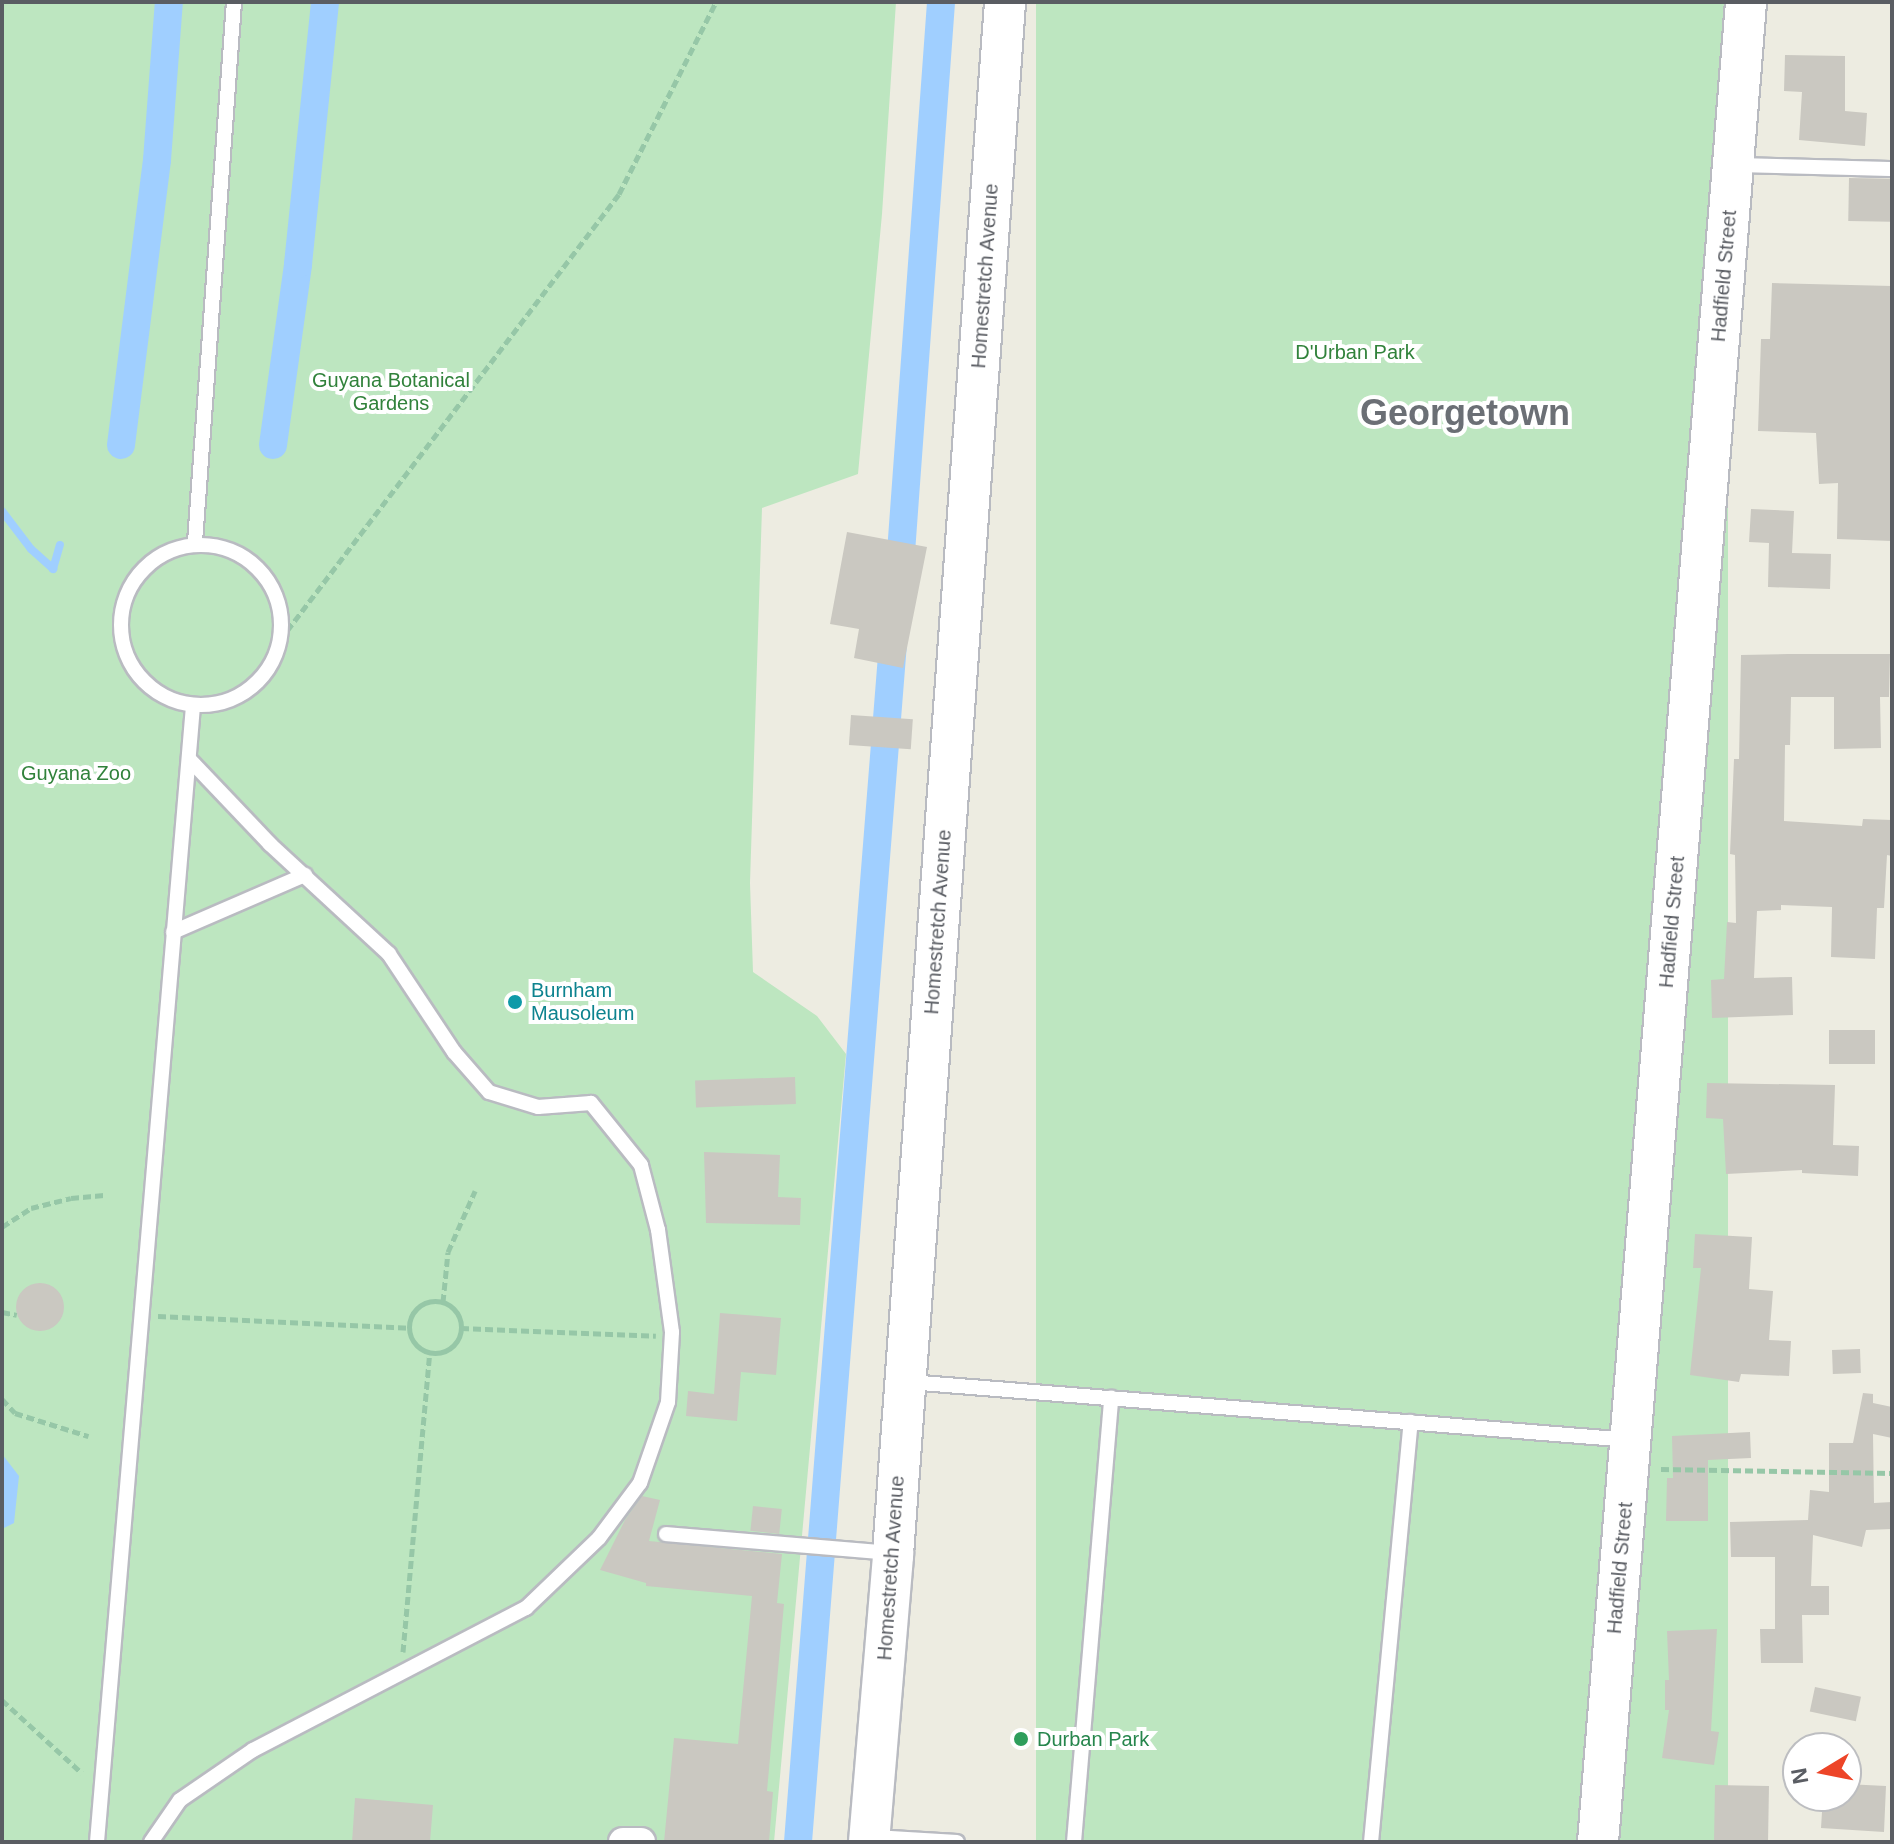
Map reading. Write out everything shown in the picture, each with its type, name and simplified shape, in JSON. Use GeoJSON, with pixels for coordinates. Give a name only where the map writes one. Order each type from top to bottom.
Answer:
{"type":"FeatureCollection","features":[{"type":"Feature","properties":{"kind":"main road","name":"Homestretch Avenue"},"geometry":{"type":"LineString","coordinates":[[869,1839],[893,1554],[1005,2]]}},
{"type":"Feature","properties":{"kind":"main road","name":"Hadfield Street"},"geometry":{"type":"LineString","coordinates":[[1598,1842],[1746,2]]}},
{"type":"Feature","properties":{"kind":"street"},"geometry":{"type":"LineString","coordinates":[[623,1842],[641,1842]]}},
{"type":"Feature","properties":{"kind":"lane"},"geometry":{"type":"LineString","coordinates":[[195,542],[234,2]]}},
{"type":"Feature","properties":{"kind":"lane"},"geometry":{"type":"LineString","coordinates":[[1733,165],[1892,169]]}},
{"type":"Feature","properties":{"kind":"lane"},"geometry":{"type":"LineString","coordinates":[[195,542],[247,555],[280,599],[280,640],[279,653],[246,695],[193,707],[148,688],[122,648],[123,599],[150,560],[195,542]]}},
{"type":"Feature","properties":{"kind":"lane"},"geometry":{"type":"LineString","coordinates":[[97,1842],[173,932],[191,761],[193,707]]}},
{"type":"Feature","properties":{"kind":"lane"},"geometry":{"type":"LineString","coordinates":[[151,1842],[180,1800],[253,1750],[526,1608],[599,1538],[640,1483],[668,1402],[672,1337],[658,1230],[641,1165],[591,1103],[538,1107],[489,1092],[454,1052],[389,954],[191,761]]}},
{"type":"Feature","properties":{"kind":"lane"},"geometry":{"type":"LineString","coordinates":[[173,932],[305,875]]}},
{"type":"Feature","properties":{"kind":"lane"},"geometry":{"type":"LineString","coordinates":[[905,1381],[1411,1422],[1629,1454]]}},
{"type":"Feature","properties":{"kind":"lane"},"geometry":{"type":"LineString","coordinates":[[1074,1842],[1111,1398]]}},
{"type":"Feature","properties":{"kind":"lane"},"geometry":{"type":"LineString","coordinates":[[1371,1842],[1411,1422]]}},
{"type":"Feature","properties":{"kind":"lane"},"geometry":{"type":"LineString","coordinates":[[666,1534],[893,1554]]}},
{"type":"Feature","properties":{"kind":"lane"},"geometry":{"type":"LineString","coordinates":[[869,1839],[957,1842]]}},
{"type":"Feature","properties":{"kind":"path"},"geometry":{"type":"LineString","coordinates":[[280,640],[619,194],[716,2]]}},
{"type":"Feature","properties":{"kind":"path"},"geometry":{"type":"LineString","coordinates":[[443,1302],[448,1252],[475,1191]]}},
{"type":"Feature","properties":{"kind":"path"},"geometry":{"type":"LineString","coordinates":[[2,1227],[31,1208],[71,1198],[107,1195]]}},
{"type":"Feature","properties":{"kind":"path"},"geometry":{"type":"LineString","coordinates":[[443,1302],[456,1312],[461,1328],[454,1344],[447,1349],[430,1352],[416,1344],[409,1328],[413,1312],[419,1306],[443,1302]]}},
{"type":"Feature","properties":{"kind":"path"},"geometry":{"type":"LineString","coordinates":[[2,1312],[17,1315]]}},
{"type":"Feature","properties":{"kind":"path"},"geometry":{"type":"LineString","coordinates":[[141,1315],[409,1328]]}},
{"type":"Feature","properties":{"kind":"path"},"geometry":{"type":"LineString","coordinates":[[461,1328],[672,1337]]}},
{"type":"Feature","properties":{"kind":"path"},"geometry":{"type":"LineString","coordinates":[[401,1673],[430,1352]]}},
{"type":"Feature","properties":{"kind":"path"},"geometry":{"type":"LineString","coordinates":[[2,1399],[15,1413],[88,1436]]}},
{"type":"Feature","properties":{"kind":"path"},"geometry":{"type":"LineString","coordinates":[[1629,1454],[1892,1473]]}},
{"type":"Feature","properties":{"kind":"path"},"geometry":{"type":"LineString","coordinates":[[2,1700],[101,1790]]}},
{"type":"Feature","properties":{"kind":"green space","name":"Guyana Botanical Gardens"},"geometry":{"type":"Polygon","coordinates":[[[2,2],[896,2],[882,214],[858,474],[762,508],[750,883],[753,972],[817,1016],[846,1054],[774,1842],[2,1842],[2,2]]]}},
{"type":"Feature","properties":{"kind":"green space","name":"D'Urban Park"},"geometry":{"type":"Polygon","coordinates":[[[1036,2],[1728,2],[1728,1842],[1036,1842],[1036,2]]]}},
{"type":"Feature","properties":{"kind":"water"},"geometry":{"type":"Polygon","coordinates":[[[2,1454],[19,1476],[14,1523],[2,1529],[2,1454]]]}},
{"type":"Feature","properties":{"kind":"building"},"geometry":{"type":"Polygon","coordinates":[[[1785,55],[1845,56],[1845,111],[1867,113],[1865,146],[1799,140],[1802,92],[1784,91],[1785,55]]]}},
{"type":"Feature","properties":{"kind":"building"},"geometry":{"type":"Polygon","coordinates":[[[1849,178],[1892,179],[1891,222],[1848,221],[1849,178]]]}},
{"type":"Feature","properties":{"kind":"building"},"geometry":{"type":"Polygon","coordinates":[[[1772,283],[1892,286],[1892,541],[1837,539],[1838,483],[1819,484],[1816,433],[1758,431],[1761,339],[1770,339],[1772,283]]]}},
{"type":"Feature","properties":{"kind":"building"},"geometry":{"type":"Polygon","coordinates":[[[1751,509],[1794,511],[1792,553],[1831,554],[1830,589],[1768,587],[1769,543],[1749,542],[1751,509]]]}},
{"type":"Feature","properties":{"kind":"building"},"geometry":{"type":"Polygon","coordinates":[[[847,532],[927,547],[903,668],[854,658],[859,629],[830,624],[847,532]]]}},
{"type":"Feature","properties":{"kind":"building"},"geometry":{"type":"Polygon","coordinates":[[[1890,654],[1889,697],[1880,697],[1881,748],[1834,749],[1834,697],[1791,697],[1790,745],[1785,745],[1784,821],[1862,826],[1863,819],[1892,820],[1892,856],[1887,855],[1884,908],[1877,908],[1875,959],[1831,957],[1832,907],[1781,905],[1781,910],[1757,911],[1754,978],[1792,977],[1793,1015],[1712,1018],[1711,980],[1724,979],[1727,922],[1736,923],[1735,855],[1730,854],[1734,759],[1739,759],[1741,655],[1890,654]]]}},
{"type":"Feature","properties":{"kind":"building"},"geometry":{"type":"Polygon","coordinates":[[[851,715],[913,719],[911,749],[849,745],[851,715]]]}},
{"type":"Feature","properties":{"kind":"building"},"geometry":{"type":"Polygon","coordinates":[[[1829,1030],[1875,1030],[1875,1064],[1829,1064],[1829,1030]]]}},
{"type":"Feature","properties":{"kind":"building"},"geometry":{"type":"Polygon","coordinates":[[[795,1077],[796,1104],[696,1107],[695,1080],[795,1077]]]}},
{"type":"Feature","properties":{"kind":"building"},"geometry":{"type":"Polygon","coordinates":[[[1707,1083],[1835,1085],[1833,1145],[1859,1146],[1858,1176],[1802,1173],[1802,1170],[1726,1174],[1723,1119],[1706,1118],[1707,1083]]]}},
{"type":"Feature","properties":{"kind":"building"},"geometry":{"type":"Polygon","coordinates":[[[704,1152],[780,1155],[778,1197],[801,1198],[800,1225],[706,1223],[704,1152]]]}},
{"type":"Feature","properties":{"kind":"building"},"geometry":{"type":"Polygon","coordinates":[[[1695,1234],[1752,1237],[1749,1289],[1773,1291],[1769,1340],[1791,1341],[1789,1376],[1741,1374],[1739,1382],[1690,1375],[1701,1268],[1693,1268],[1695,1234]]]}},
{"type":"Feature","properties":{"kind":"building"},"geometry":{"type":"Polygon","coordinates":[[[40,1283],[57,1290],[64,1307],[57,1324],[40,1331],[23,1324],[16,1307],[23,1290],[40,1283]]]}},
{"type":"Feature","properties":{"kind":"building"},"geometry":{"type":"Polygon","coordinates":[[[720,1313],[781,1318],[776,1375],[741,1372],[737,1421],[686,1416],[688,1391],[714,1394],[720,1313]]]}},
{"type":"Feature","properties":{"kind":"building"},"geometry":{"type":"Polygon","coordinates":[[[1860,1349],[1861,1373],[1833,1374],[1832,1350],[1860,1349]]]}},
{"type":"Feature","properties":{"kind":"building"},"geometry":{"type":"Polygon","coordinates":[[[1863,1393],[1873,1394],[1873,1403],[1892,1407],[1892,1438],[1873,1434],[1874,1503],[1892,1502],[1892,1529],[1866,1530],[1862,1547],[1813,1535],[1811,1586],[1829,1586],[1829,1615],[1802,1615],[1803,1663],[1761,1663],[1760,1629],[1775,1629],[1775,1557],[1731,1557],[1730,1522],[1808,1520],[1810,1490],[1829,1492],[1829,1443],[1853,1443],[1863,1393]]]}},
{"type":"Feature","properties":{"kind":"building"},"geometry":{"type":"Polygon","coordinates":[[[1750,1432],[1751,1458],[1708,1460],[1708,1521],[1666,1521],[1667,1478],[1673,1478],[1672,1436],[1750,1432]]]}},
{"type":"Feature","properties":{"kind":"building"},"geometry":{"type":"Polygon","coordinates":[[[642,1496],[660,1500],[649,1541],[782,1554],[777,1603],[784,1604],[767,1791],[773,1792],[769,1842],[664,1842],[674,1738],[738,1744],[752,1596],[646,1586],[646,1583],[600,1570],[625,1520],[642,1496]]]}},
{"type":"Feature","properties":{"kind":"building"},"geometry":{"type":"Polygon","coordinates":[[[753,1506],[782,1509],[779,1534],[750,1531],[753,1506]]]}},
{"type":"Feature","properties":{"kind":"building"},"geometry":{"type":"Polygon","coordinates":[[[1717,1629],[1711,1731],[1719,1732],[1714,1765],[1662,1758],[1669,1710],[1665,1710],[1665,1680],[1669,1680],[1667,1631],[1717,1629]]]}},
{"type":"Feature","properties":{"kind":"building"},"geometry":{"type":"Polygon","coordinates":[[[1815,1687],[1861,1697],[1856,1721],[1810,1711],[1815,1687]]]}},
{"type":"Feature","properties":{"kind":"building"},"geometry":{"type":"Polygon","coordinates":[[[1715,1785],[1769,1786],[1768,1842],[1714,1842],[1715,1785]]]}},
{"type":"Feature","properties":{"kind":"building"},"geometry":{"type":"Polygon","coordinates":[[[1862,1785],[1886,1786],[1884,1832],[1821,1828],[1822,1812],[1862,1812],[1862,1785]]]}},
{"type":"Feature","properties":{"kind":"building"},"geometry":{"type":"Polygon","coordinates":[[[355,1798],[433,1805],[430,1842],[352,1842],[355,1798]]]}},
{"type":"Feature","properties":{"kind":"waterway"},"geometry":{"type":"LineString","coordinates":[[121,445],[157,160],[169,2]]}},
{"type":"Feature","properties":{"kind":"waterway"},"geometry":{"type":"LineString","coordinates":[[273,445],[298,264],[325,2]]}},
{"type":"Feature","properties":{"kind":"waterway"},"geometry":{"type":"LineString","coordinates":[[899,580],[941,2]]}},
{"type":"Feature","properties":{"kind":"waterway"},"geometry":{"type":"LineString","coordinates":[[2,511],[31,549],[53,569],[60,545]]}},
{"type":"Feature","properties":{"kind":"waterway"},"geometry":{"type":"LineString","coordinates":[[798,1842],[894,629]]}},
{"type":"Feature","properties":{"kind":"place","name":"Burnham Mausoleum"},"geometry":{"type":"Point","coordinates":[515,1002]}},
{"type":"Feature","properties":{"kind":"place","name":"Durban Park"},"geometry":{"type":"Point","coordinates":[1021,1739]}},
{"type":"Feature","properties":{"kind":"district","name":"Georgetown"},"geometry":{"type":"Point","coordinates":[1465,413]}},
{"type":"Feature","properties":{"kind":"park label","name":"Guyana Zoo"},"geometry":{"type":"Point","coordinates":[76,773]}}]}
